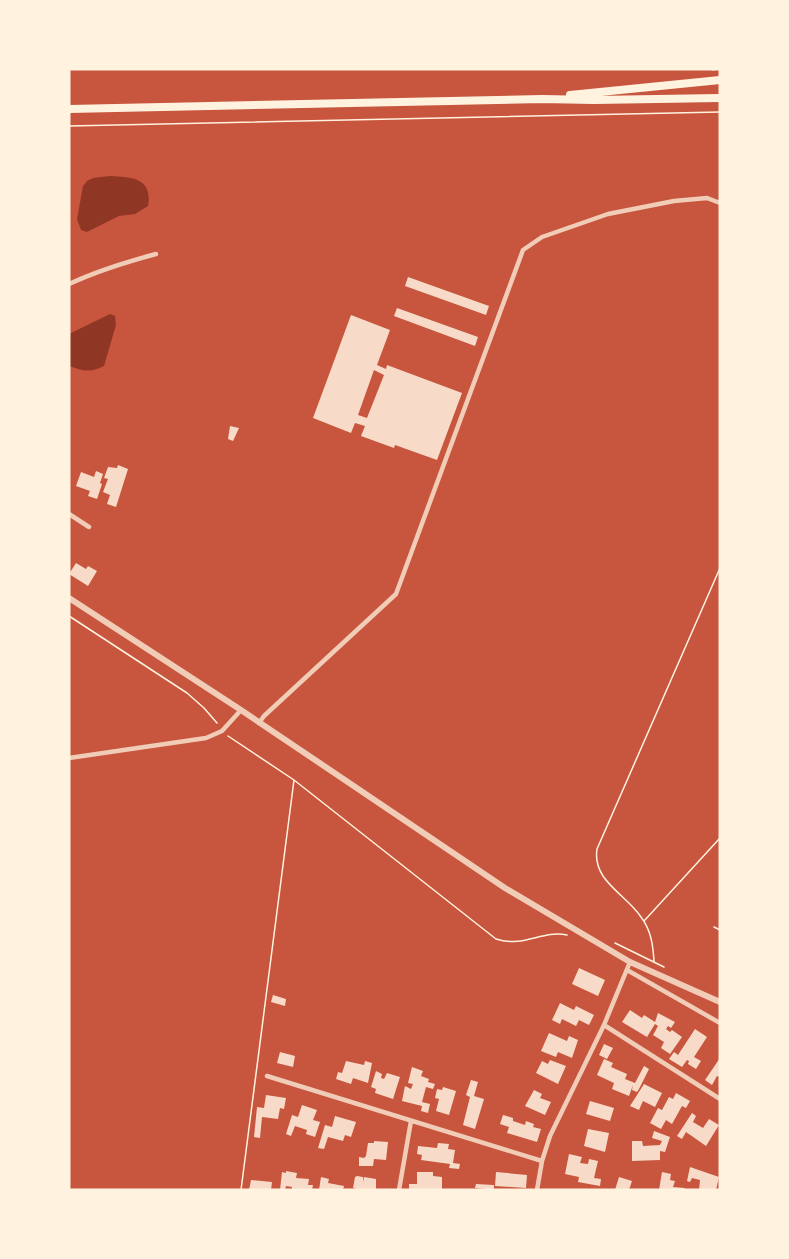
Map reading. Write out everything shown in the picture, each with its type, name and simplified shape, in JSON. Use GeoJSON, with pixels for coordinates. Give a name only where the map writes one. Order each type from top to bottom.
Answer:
{"type":"FeatureCollection","features":[{"type":"Feature","properties":{"kind":"main road"},"geometry":{"type":"LineString","coordinates":[[542,99],[720,80]]}},
{"type":"Feature","properties":{"kind":"main road"},"geometry":{"type":"LineString","coordinates":[[69,109],[720,96]]}},
{"type":"Feature","properties":{"kind":"street"},"geometry":{"type":"LineString","coordinates":[[259,723],[396,594],[523,250],[542,237],[608,214],[674,201],[707,198],[720,203]]}},
{"type":"Feature","properties":{"kind":"street"},"geometry":{"type":"LineString","coordinates":[[69,284],[124,262],[156,254]]}},
{"type":"Feature","properties":{"kind":"street"},"geometry":{"type":"LineString","coordinates":[[69,513],[89,527]]}},
{"type":"Feature","properties":{"kind":"street"},"geometry":{"type":"LineString","coordinates":[[69,598],[241,710],[505,888],[630,962],[720,1002]]}},
{"type":"Feature","properties":{"kind":"street"},"geometry":{"type":"LineString","coordinates":[[69,758],[206,738],[222,731],[241,710]]}},
{"type":"Feature","properties":{"kind":"street"},"geometry":{"type":"LineString","coordinates":[[537,1190],[542,1161],[550,1136],[604,1025],[630,962]]}},
{"type":"Feature","properties":{"kind":"street"},"geometry":{"type":"LineString","coordinates":[[627,970],[720,1023]]}},
{"type":"Feature","properties":{"kind":"street"},"geometry":{"type":"LineString","coordinates":[[604,1025],[720,1099]]}},
{"type":"Feature","properties":{"kind":"street"},"geometry":{"type":"LineString","coordinates":[[267,1076],[542,1161]]}},
{"type":"Feature","properties":{"kind":"street"},"geometry":{"type":"LineString","coordinates":[[399,1190],[411,1121]]}},
{"type":"Feature","properties":{"kind":"path"},"geometry":{"type":"LineString","coordinates":[[69,126],[720,112]]}},
{"type":"Feature","properties":{"kind":"path"},"geometry":{"type":"LineString","coordinates":[[654,962],[653,942],[641,915],[603,877],[597,866],[597,849],[720,568]]}},
{"type":"Feature","properties":{"kind":"path"},"geometry":{"type":"LineString","coordinates":[[69,616],[187,693],[204,708],[222,731],[294,780],[496,939],[516,943],[554,934],[571,936]]}},
{"type":"Feature","properties":{"kind":"path"},"geometry":{"type":"LineString","coordinates":[[241,1190],[294,780]]}},
{"type":"Feature","properties":{"kind":"path"},"geometry":{"type":"LineString","coordinates":[[644,921],[720,838]]}},
{"type":"Feature","properties":{"kind":"path"},"geometry":{"type":"LineString","coordinates":[[714,927],[720,930]]}},
{"type":"Feature","properties":{"kind":"path"},"geometry":{"type":"LineString","coordinates":[[613,941],[672,971]]}},
{"type":"Feature","properties":{"kind":"shaded area"},"geometry":{"type":"Polygon","coordinates":[[[126,177],[144,184],[149,197],[148,206],[135,214],[119,216],[87,232],[81,230],[77,219],[83,186],[93,178],[126,177]]]}},
{"type":"Feature","properties":{"kind":"shaded area"},"geometry":{"type":"Polygon","coordinates":[[[110,314],[115,316],[116,325],[104,366],[95,370],[86,370],[69,366],[69,334],[110,314]]]}},
{"type":"Feature","properties":{"kind":"building"},"geometry":{"type":"Polygon","coordinates":[[[408,277],[489,306],[486,315],[405,286],[408,277]]]}},
{"type":"Feature","properties":{"kind":"building"},"geometry":{"type":"Polygon","coordinates":[[[397,308],[478,337],[475,346],[394,316],[397,308]]]}},
{"type":"Feature","properties":{"kind":"building"},"geometry":{"type":"Polygon","coordinates":[[[351,315],[390,330],[377,365],[386,369],[387,365],[462,393],[437,460],[361,436],[365,426],[355,423],[351,433],[313,418],[351,315]],[[374,370],[358,415],[367,418],[384,375],[374,370]]]}},
{"type":"Feature","properties":{"kind":"building"},"geometry":{"type":"Polygon","coordinates":[[[230,426],[239,428],[233,441],[228,439],[230,426]]]}},
{"type":"Feature","properties":{"kind":"building"},"geometry":{"type":"Polygon","coordinates":[[[118,465],[128,469],[116,507],[107,504],[110,495],[103,492],[108,479],[104,478],[108,467],[117,468],[118,465]]]}},
{"type":"Feature","properties":{"kind":"building"},"geometry":{"type":"Polygon","coordinates":[[[96,471],[103,474],[97,499],[88,496],[90,491],[76,486],[81,472],[94,477],[96,471]]]}},
{"type":"Feature","properties":{"kind":"building"},"geometry":{"type":"Polygon","coordinates":[[[76,563],[86,569],[88,566],[97,571],[88,586],[69,574],[76,563]]]}},
{"type":"Feature","properties":{"kind":"building"},"geometry":{"type":"Polygon","coordinates":[[[579,968],[605,980],[598,996],[572,984],[579,968]]]}},
{"type":"Feature","properties":{"kind":"building"},"geometry":{"type":"Polygon","coordinates":[[[273,995],[286,999],[285,1006],[271,1002],[273,995]]]}},
{"type":"Feature","properties":{"kind":"building"},"geometry":{"type":"Polygon","coordinates":[[[560,1003],[574,1010],[576,1006],[594,1015],[589,1025],[579,1020],[576,1026],[562,1019],[560,1024],[552,1020],[560,1003]]]}},
{"type":"Feature","properties":{"kind":"building"},"geometry":{"type":"Polygon","coordinates":[[[630,1010],[642,1018],[644,1015],[655,1022],[658,1013],[675,1022],[671,1028],[668,1026],[666,1029],[682,1037],[670,1054],[661,1048],[664,1042],[653,1035],[658,1026],[655,1024],[647,1037],[622,1022],[630,1010]]]}},
{"type":"Feature","properties":{"kind":"building"},"geometry":{"type":"Polygon","coordinates":[[[695,1029],[707,1037],[694,1057],[701,1061],[696,1069],[688,1064],[687,1060],[682,1067],[669,1059],[674,1052],[678,1055],[695,1029]]]}},
{"type":"Feature","properties":{"kind":"building"},"geometry":{"type":"Polygon","coordinates":[[[549,1033],[567,1041],[569,1036],[578,1040],[572,1058],[558,1052],[556,1057],[541,1051],[549,1033]]]}},
{"type":"Feature","properties":{"kind":"building"},"geometry":{"type":"Polygon","coordinates":[[[604,1044],[613,1048],[607,1059],[599,1055],[604,1044]]]}},
{"type":"Feature","properties":{"kind":"building"},"geometry":{"type":"Polygon","coordinates":[[[280,1052],[295,1056],[293,1067],[277,1063],[280,1052]]]}},
{"type":"Feature","properties":{"kind":"building"},"geometry":{"type":"Polygon","coordinates":[[[720,1058],[720,1077],[717,1076],[712,1085],[705,1080],[720,1058]]]}},
{"type":"Feature","properties":{"kind":"building"},"geometry":{"type":"Polygon","coordinates":[[[604,1059],[613,1063],[611,1067],[627,1074],[625,1079],[635,1083],[644,1066],[649,1069],[637,1092],[632,1090],[633,1085],[629,1096],[612,1089],[614,1083],[597,1075],[604,1059]]]}},
{"type":"Feature","properties":{"kind":"building"},"geometry":{"type":"Polygon","coordinates":[[[550,1060],[566,1066],[558,1084],[536,1073],[542,1061],[548,1064],[550,1060]]]}},
{"type":"Feature","properties":{"kind":"building"},"geometry":{"type":"Polygon","coordinates":[[[346,1061],[364,1065],[365,1061],[372,1063],[368,1083],[353,1078],[351,1084],[336,1079],[338,1072],[342,1073],[346,1061]]]}},
{"type":"Feature","properties":{"kind":"building"},"geometry":{"type":"Polygon","coordinates":[[[412,1067],[423,1071],[421,1076],[435,1084],[433,1089],[426,1087],[422,1102],[430,1104],[428,1113],[421,1111],[422,1106],[402,1101],[405,1086],[411,1089],[413,1084],[408,1083],[412,1067]]]}},
{"type":"Feature","properties":{"kind":"building"},"geometry":{"type":"Polygon","coordinates":[[[376,1071],[382,1074],[381,1078],[384,1079],[387,1073],[400,1077],[393,1099],[375,1093],[376,1089],[371,1087],[376,1071]]]}},
{"type":"Feature","properties":{"kind":"building"},"geometry":{"type":"Polygon","coordinates":[[[471,1080],[478,1082],[474,1096],[484,1099],[475,1129],[463,1125],[470,1097],[466,1095],[471,1080]]]}},
{"type":"Feature","properties":{"kind":"building"},"geometry":{"type":"Polygon","coordinates":[[[644,1084],[662,1093],[655,1107],[643,1101],[639,1110],[630,1106],[644,1084]]]}},
{"type":"Feature","properties":{"kind":"building"},"geometry":{"type":"Polygon","coordinates":[[[443,1087],[456,1091],[449,1115],[436,1111],[439,1099],[435,1098],[437,1089],[442,1090],[443,1087]]]}},
{"type":"Feature","properties":{"kind":"building"},"geometry":{"type":"Polygon","coordinates":[[[534,1090],[542,1094],[540,1098],[551,1102],[545,1115],[525,1106],[534,1090]]]}},
{"type":"Feature","properties":{"kind":"building"},"geometry":{"type":"Polygon","coordinates":[[[676,1093],[690,1101],[686,1108],[682,1106],[672,1124],[666,1120],[661,1129],[650,1123],[658,1108],[662,1110],[669,1097],[673,1099],[676,1093]]]}},
{"type":"Feature","properties":{"kind":"building"},"geometry":{"type":"Polygon","coordinates":[[[266,1095],[286,1098],[284,1109],[280,1108],[278,1119],[262,1117],[260,1138],[254,1137],[257,1107],[264,1108],[266,1095]]]}},
{"type":"Feature","properties":{"kind":"building"},"geometry":{"type":"Polygon","coordinates":[[[590,1101],[614,1108],[610,1121],[586,1114],[590,1101]]]}},
{"type":"Feature","properties":{"kind":"building"},"geometry":{"type":"Polygon","coordinates":[[[302,1105],[317,1110],[313,1120],[320,1122],[315,1137],[306,1134],[307,1130],[295,1126],[291,1136],[286,1134],[292,1115],[298,1117],[302,1105]]]}},
{"type":"Feature","properties":{"kind":"building"},"geometry":{"type":"Polygon","coordinates":[[[692,1113],[696,1116],[693,1122],[703,1128],[709,1119],[719,1125],[706,1146],[686,1132],[682,1139],[677,1136],[692,1113]]]}},
{"type":"Feature","properties":{"kind":"building"},"geometry":{"type":"Polygon","coordinates":[[[503,1115],[525,1125],[526,1121],[534,1124],[533,1127],[541,1129],[537,1142],[507,1133],[509,1127],[500,1124],[503,1115]]]}},
{"type":"Feature","properties":{"kind":"building"},"geometry":{"type":"Polygon","coordinates":[[[335,1116],[356,1122],[351,1137],[345,1135],[343,1141],[328,1137],[324,1149],[318,1148],[325,1125],[332,1127],[335,1116]]]}},
{"type":"Feature","properties":{"kind":"building"},"geometry":{"type":"Polygon","coordinates":[[[588,1129],[609,1133],[605,1152],[584,1146],[588,1129]]]}},
{"type":"Feature","properties":{"kind":"building"},"geometry":{"type":"Polygon","coordinates":[[[654,1131],[670,1137],[665,1152],[660,1151],[660,1160],[632,1161],[632,1141],[642,1141],[643,1146],[660,1145],[662,1141],[652,1138],[654,1131]]]}},
{"type":"Feature","properties":{"kind":"building"},"geometry":{"type":"Polygon","coordinates":[[[374,1141],[388,1142],[386,1160],[374,1159],[373,1166],[359,1166],[359,1157],[366,1156],[368,1143],[374,1143],[374,1141]]]}},
{"type":"Feature","properties":{"kind":"building"},"geometry":{"type":"Polygon","coordinates":[[[438,1143],[449,1144],[448,1149],[455,1150],[453,1163],[460,1164],[459,1169],[449,1168],[450,1164],[421,1160],[422,1155],[417,1154],[418,1146],[437,1148],[438,1143]]]}},
{"type":"Feature","properties":{"kind":"building"},"geometry":{"type":"Polygon","coordinates":[[[569,1154],[582,1157],[580,1163],[588,1164],[589,1159],[598,1161],[594,1178],[601,1179],[600,1186],[578,1182],[579,1177],[565,1174],[569,1154]]]}},
{"type":"Feature","properties":{"kind":"building"},"geometry":{"type":"Polygon","coordinates":[[[690,1167],[719,1177],[716,1190],[699,1190],[700,1180],[692,1178],[690,1182],[687,1181],[690,1167]]]}},
{"type":"Feature","properties":{"kind":"building"},"geometry":{"type":"Polygon","coordinates":[[[286,1171],[297,1173],[296,1178],[309,1179],[308,1185],[313,1185],[312,1190],[292,1190],[292,1187],[286,1186],[285,1190],[280,1190],[282,1172],[286,1173],[286,1171]]]}},
{"type":"Feature","properties":{"kind":"building"},"geometry":{"type":"Polygon","coordinates":[[[417,1172],[433,1172],[433,1176],[442,1177],[442,1190],[409,1190],[409,1184],[417,1184],[417,1172]]]}},
{"type":"Feature","properties":{"kind":"building"},"geometry":{"type":"Polygon","coordinates":[[[496,1172],[527,1175],[526,1188],[495,1186],[496,1172]]]}},
{"type":"Feature","properties":{"kind":"building"},"geometry":{"type":"Polygon","coordinates":[[[662,1172],[671,1174],[670,1180],[675,1181],[673,1187],[685,1188],[684,1190],[659,1190],[662,1172]]]}},
{"type":"Feature","properties":{"kind":"building"},"geometry":{"type":"Polygon","coordinates":[[[357,1176],[363,1177],[363,1182],[364,1177],[376,1179],[376,1190],[353,1188],[357,1176]]]}},
{"type":"Feature","properties":{"kind":"building"},"geometry":{"type":"Polygon","coordinates":[[[321,1177],[329,1179],[328,1183],[344,1186],[343,1190],[319,1190],[321,1177]]]}},
{"type":"Feature","properties":{"kind":"building"},"geometry":{"type":"Polygon","coordinates":[[[619,1177],[632,1181],[629,1190],[615,1190],[619,1177]]]}},
{"type":"Feature","properties":{"kind":"building"},"geometry":{"type":"Polygon","coordinates":[[[251,1180],[272,1182],[271,1190],[249,1190],[251,1180]]]}},
{"type":"Feature","properties":{"kind":"building"},"geometry":{"type":"Polygon","coordinates":[[[476,1184],[494,1185],[494,1190],[475,1188],[476,1184]]]}}]}
